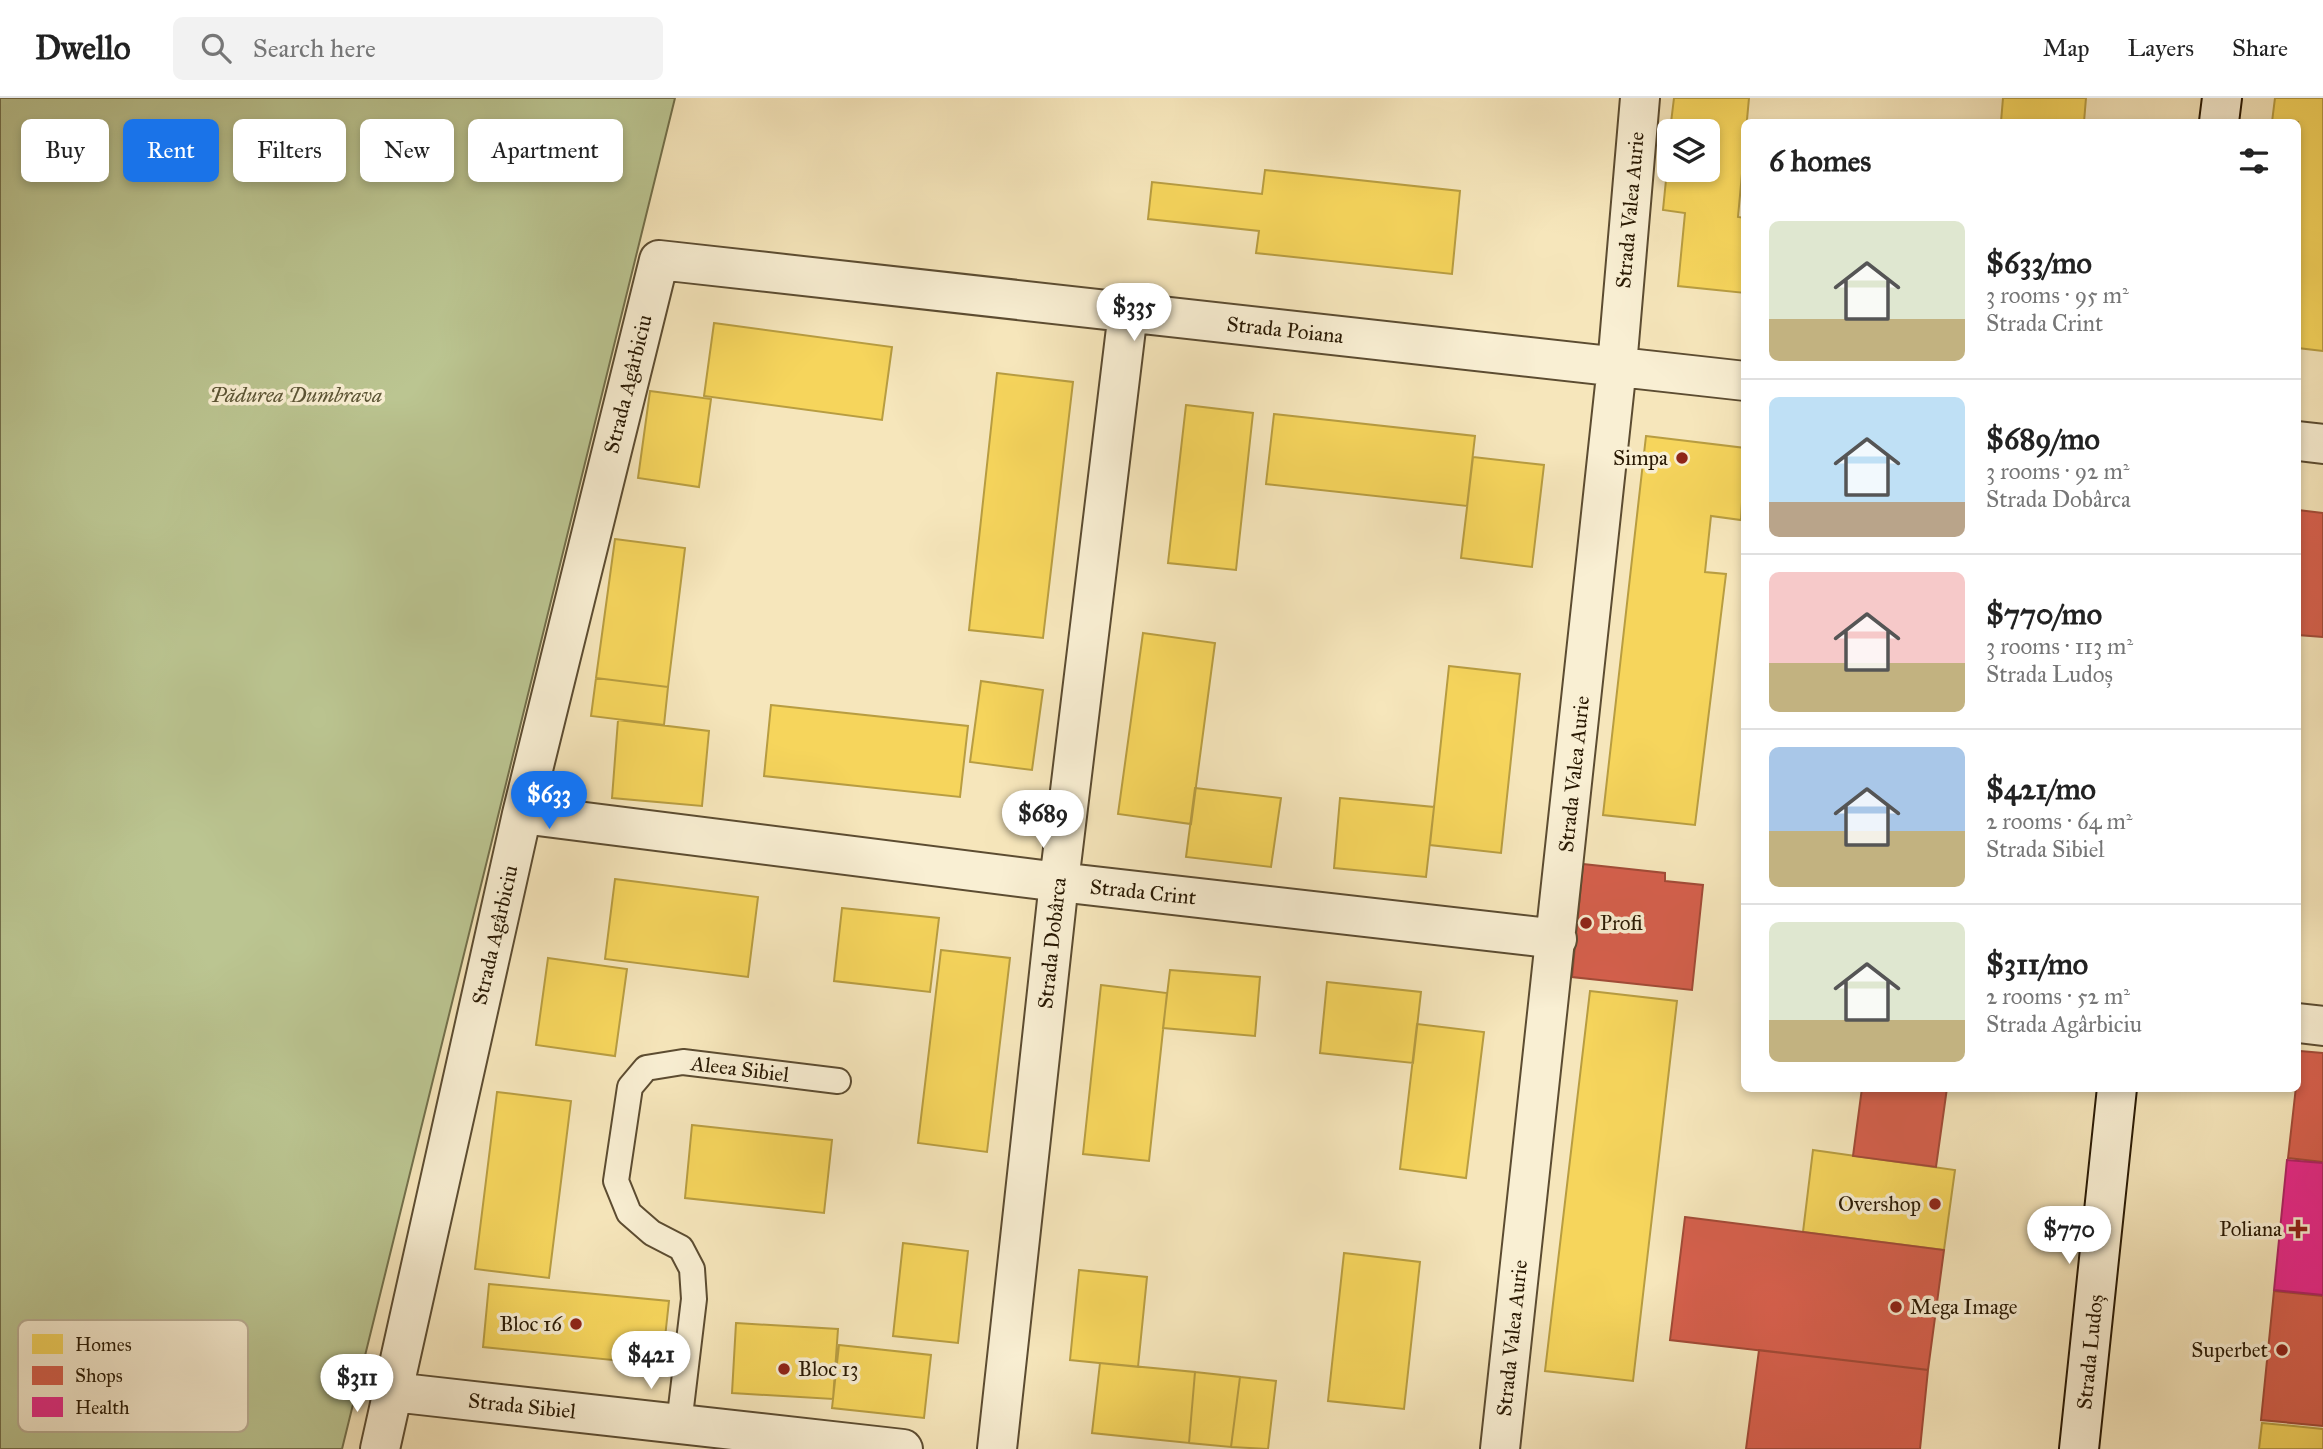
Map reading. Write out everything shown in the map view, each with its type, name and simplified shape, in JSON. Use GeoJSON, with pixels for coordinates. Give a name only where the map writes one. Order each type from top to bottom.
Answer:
{"type":"FeatureCollection","features":[{"type":"Feature","properties":{"kind":"street","name":"Strada Valea Aurie"},"geometry":{"type":"LineString","coordinates":[[1500,1449],[1557,939],[1616,366],[1640,98]]}},
{"type":"Feature","properties":{"kind":"street"},"geometry":{"type":"LineString","coordinates":[[2219,119],[2222,98]]}},
{"type":"Feature","properties":{"kind":"street","name":"Strada Poiana"},"geometry":{"type":"LineString","coordinates":[[659,260],[1741,381]]}},
{"type":"Feature","properties":{"kind":"street","name":"Strada Agârbiciu"},"geometry":{"type":"LineString","coordinates":[[380,1449],[522,814],[659,260]]}},
{"type":"Feature","properties":{"kind":"street","name":"Strada Dobârca"},"geometry":{"type":"LineString","coordinates":[[997,1449],[1059,882],[1128,312]]}},
{"type":"Feature","properties":{"kind":"street"},"geometry":{"type":"LineString","coordinates":[[2301,441],[2323,444]]}},
{"type":"Feature","properties":{"kind":"street","name":"Strada Crint"},"geometry":{"type":"LineString","coordinates":[[522,814],[1059,882],[1557,939]]}},
{"type":"Feature","properties":{"kind":"street"},"geometry":{"type":"LineString","coordinates":[[2301,1023],[2323,1026]]}},
{"type":"Feature","properties":{"kind":"street","name":"Strada Ludoș"},"geometry":{"type":"LineString","coordinates":[[2079,1449],[2118,1092]]}},
{"type":"Feature","properties":{"kind":"street","name":"Strada Sibiel"},"geometry":{"type":"LineString","coordinates":[[393,1392],[678,1437],[903,1449]]}},
{"type":"Feature","properties":{"kind":"lane","name":"Aleea Sibiel"},"geometry":{"type":"LineString","coordinates":[[678,1437],[694,1299],[692,1269],[681,1248],[652,1233],[629,1213],[616,1181],[630,1087],[646,1068],[683,1062],[838,1081]]}},
{"type":"Feature","properties":{"kind":"green space","name":"Pădurea Dumbrava"},"geometry":{"type":"Polygon","coordinates":[[[0,98],[675,98],[342,1449],[0,1449],[0,98]]]}},
{"type":"Feature","properties":{"kind":"building: Homes"},"geometry":{"type":"Polygon","coordinates":[[[1674,98],[1749,98],[1747,119],[1741,119],[1738,217],[1741,217],[1741,293],[1678,286],[1685,213],[1663,210],[1666,182],[1720,182],[1720,119],[1671,119],[1674,98]]]}},
{"type":"Feature","properties":{"kind":"building: Homes"},"geometry":{"type":"Polygon","coordinates":[[[2003,98],[2086,98],[2084,119],[2001,119],[2003,98]]]}},
{"type":"Feature","properties":{"kind":"building: Homes"},"geometry":{"type":"Polygon","coordinates":[[[2275,98],[2323,98],[2323,351],[2301,348],[2301,119],[2272,119],[2275,98]]]}},
{"type":"Feature","properties":{"kind":"building: Homes"},"geometry":{"type":"Polygon","coordinates":[[[1265,170],[1460,191],[1452,274],[1256,253],[1259,231],[1148,219],[1152,182],[1262,194],[1265,170]]]}},
{"type":"Feature","properties":{"kind":"building: Homes"},"geometry":{"type":"Polygon","coordinates":[[[714,323],[892,347],[882,420],[704,396],[714,323]]]}},
{"type":"Feature","properties":{"kind":"building: Homes"},"geometry":{"type":"Polygon","coordinates":[[[997,373],[1073,382],[1043,638],[969,630],[997,373]]]}},
{"type":"Feature","properties":{"kind":"building: Homes"},"geometry":{"type":"Polygon","coordinates":[[[650,391],[711,399],[699,487],[638,478],[650,391]]]}},
{"type":"Feature","properties":{"kind":"building: Homes"},"geometry":{"type":"Polygon","coordinates":[[[1186,405],[1253,413],[1236,570],[1168,563],[1186,405]]]}},
{"type":"Feature","properties":{"kind":"building: Homes"},"geometry":{"type":"Polygon","coordinates":[[[1274,414],[1475,436],[1467,506],[1266,484],[1274,414]]]}},
{"type":"Feature","properties":{"kind":"building: Homes"},"geometry":{"type":"Polygon","coordinates":[[[1646,436],[1741,448],[1741,520],[1711,516],[1705,572],[1726,574],[1695,825],[1603,815],[1646,436]]]}},
{"type":"Feature","properties":{"kind":"building: Homes"},"geometry":{"type":"Polygon","coordinates":[[[1473,457],[1544,465],[1532,567],[1461,558],[1473,457]]]}},
{"type":"Feature","properties":{"kind":"building: Homes"},"geometry":{"type":"Polygon","coordinates":[[[615,539],[685,548],[668,687],[596,678],[615,539]]]}},
{"type":"Feature","properties":{"kind":"building: Homes"},"geometry":{"type":"Polygon","coordinates":[[[1143,633],[1215,643],[1191,824],[1118,814],[1143,633]]]}},
{"type":"Feature","properties":{"kind":"building: Homes"},"geometry":{"type":"Polygon","coordinates":[[[1449,666],[1520,674],[1501,853],[1430,845],[1449,666]]]}},
{"type":"Feature","properties":{"kind":"building: Homes"},"geometry":{"type":"Polygon","coordinates":[[[596,678],[668,687],[664,725],[591,716],[596,678]]]}},
{"type":"Feature","properties":{"kind":"building: Homes"},"geometry":{"type":"Polygon","coordinates":[[[981,681],[1043,690],[1032,770],[970,762],[981,681]]]}},
{"type":"Feature","properties":{"kind":"building: Homes"},"geometry":{"type":"Polygon","coordinates":[[[771,705],[968,726],[960,797],[764,776],[771,705]]]}},
{"type":"Feature","properties":{"kind":"building: Homes"},"geometry":{"type":"Polygon","coordinates":[[[618,720],[709,731],[702,806],[612,798],[618,720]]]}},
{"type":"Feature","properties":{"kind":"building: Homes"},"geometry":{"type":"Polygon","coordinates":[[[1195,788],[1281,798],[1271,867],[1186,857],[1195,788]]]}},
{"type":"Feature","properties":{"kind":"building: Homes"},"geometry":{"type":"Polygon","coordinates":[[[1340,798],[1434,807],[1426,877],[1334,868],[1340,798]]]}},
{"type":"Feature","properties":{"kind":"building: Homes"},"geometry":{"type":"Polygon","coordinates":[[[615,879],[758,897],[748,977],[605,959],[615,879]]]}},
{"type":"Feature","properties":{"kind":"building: Homes"},"geometry":{"type":"Polygon","coordinates":[[[842,908],[939,918],[930,992],[834,981],[842,908]]]}},
{"type":"Feature","properties":{"kind":"building: Homes"},"geometry":{"type":"Polygon","coordinates":[[[941,950],[1010,958],[987,1152],[918,1143],[941,950]]]}},
{"type":"Feature","properties":{"kind":"building: Homes"},"geometry":{"type":"Polygon","coordinates":[[[548,958],[627,969],[615,1056],[536,1045],[548,958]]]}},
{"type":"Feature","properties":{"kind":"building: Homes"},"geometry":{"type":"Polygon","coordinates":[[[1170,970],[1260,977],[1255,1036],[1163,1028],[1170,970]]]}},
{"type":"Feature","properties":{"kind":"building: Homes"},"geometry":{"type":"Polygon","coordinates":[[[1327,982],[1421,992],[1413,1063],[1320,1053],[1327,982]]]}},
{"type":"Feature","properties":{"kind":"building: Homes"},"geometry":{"type":"Polygon","coordinates":[[[1101,985],[1167,993],[1149,1161],[1083,1154],[1101,985]]]}},
{"type":"Feature","properties":{"kind":"building: Homes"},"geometry":{"type":"Polygon","coordinates":[[[1590,991],[1677,1001],[1633,1381],[1545,1371],[1590,991]]]}},
{"type":"Feature","properties":{"kind":"building: Homes"},"geometry":{"type":"Polygon","coordinates":[[[1417,1024],[1484,1032],[1466,1178],[1400,1169],[1417,1024]]]}},
{"type":"Feature","properties":{"kind":"building: Homes"},"geometry":{"type":"Polygon","coordinates":[[[497,1092],[571,1101],[549,1278],[475,1269],[497,1092]]]}},
{"type":"Feature","properties":{"kind":"building: Homes"},"geometry":{"type":"Polygon","coordinates":[[[692,1125],[832,1140],[824,1213],[685,1198],[692,1125]]]}},
{"type":"Feature","properties":{"kind":"building: Homes"},"geometry":{"type":"Polygon","coordinates":[[[1813,1150],[1955,1170],[1944,1250],[1803,1232],[1813,1150]]]}},
{"type":"Feature","properties":{"kind":"building: Homes"},"geometry":{"type":"Polygon","coordinates":[[[903,1243],[968,1251],[958,1343],[893,1336],[903,1243]]]}},
{"type":"Feature","properties":{"kind":"building: Homes"},"geometry":{"type":"Polygon","coordinates":[[[1344,1253],[1420,1262],[1404,1409],[1328,1401],[1344,1253]]]}},
{"type":"Feature","properties":{"kind":"building: Homes"},"geometry":{"type":"Polygon","coordinates":[[[1079,1270],[1147,1277],[1138,1367],[1070,1360],[1079,1270]]]}},
{"type":"Feature","properties":{"kind":"building: Homes","name":"Bloc 16"},"geometry":{"type":"Polygon","coordinates":[[[489,1284],[669,1301],[662,1365],[483,1347],[489,1284]]]}},
{"type":"Feature","properties":{"kind":"building: Homes","name":"Bloc 13"},"geometry":{"type":"Polygon","coordinates":[[[736,1323],[838,1329],[833,1399],[732,1393],[736,1323]]]}},
{"type":"Feature","properties":{"kind":"building: Homes"},"geometry":{"type":"Polygon","coordinates":[[[839,1345],[931,1355],[924,1418],[832,1408],[839,1345]]]}},
{"type":"Feature","properties":{"kind":"building: Homes"},"geometry":{"type":"Polygon","coordinates":[[[1100,1363],[1195,1372],[1189,1443],[1092,1433],[1100,1363]]]}},
{"type":"Feature","properties":{"kind":"building: Homes"},"geometry":{"type":"Polygon","coordinates":[[[1195,1372],[1240,1377],[1231,1447],[1189,1443],[1195,1372]]]}},
{"type":"Feature","properties":{"kind":"building: Homes"},"geometry":{"type":"Polygon","coordinates":[[[1240,1377],[1276,1381],[1268,1449],[1231,1447],[1240,1377]]]}},
{"type":"Feature","properties":{"kind":"building: Homes"},"geometry":{"type":"Polygon","coordinates":[[[2262,1423],[2323,1429],[2323,1449],[2259,1449],[2262,1423]]]}},
{"type":"Feature","properties":{"kind":"building: Shops"},"geometry":{"type":"Polygon","coordinates":[[[2301,510],[2323,513],[2323,637],[2301,635],[2301,510]]]}},
{"type":"Feature","properties":{"kind":"building: Shops"},"geometry":{"type":"Polygon","coordinates":[[[1583,864],[1665,873],[1665,881],[1703,885],[1692,990],[1572,977],[1583,864]]]}},
{"type":"Feature","properties":{"kind":"building: Shops"},"geometry":{"type":"Polygon","coordinates":[[[2301,1051],[2323,1053],[2323,1162],[2288,1158],[2295,1092],[2301,1092],[2301,1051]]]}},
{"type":"Feature","properties":{"kind":"building: Shops"},"geometry":{"type":"Polygon","coordinates":[[[1861,1092],[1946,1092],[1936,1167],[1853,1156],[1861,1092]]]}},
{"type":"Feature","properties":{"kind":"building: Shops"},"geometry":{"type":"Polygon","coordinates":[[[1685,1217],[1944,1250],[1928,1370],[1670,1340],[1685,1217]]]}},
{"type":"Feature","properties":{"kind":"building: Shops"},"geometry":{"type":"Polygon","coordinates":[[[2274,1291],[2323,1296],[2323,1426],[2261,1420],[2274,1291]]]}},
{"type":"Feature","properties":{"kind":"building: Shops"},"geometry":{"type":"Polygon","coordinates":[[[1759,1350],[1928,1370],[1920,1449],[1746,1449],[1759,1350]]]}},
{"type":"Feature","properties":{"kind":"building: Health"},"geometry":{"type":"Polygon","coordinates":[[[2287,1160],[2323,1163],[2323,1295],[2274,1290],[2287,1160]]]}},
{"type":"Feature","properties":{"kind":"place","name":"Simpa"},"geometry":{"type":"Point","coordinates":[1682,458]}},
{"type":"Feature","properties":{"kind":"place","name":"Profi"},"geometry":{"type":"Point","coordinates":[1586,923]}},
{"type":"Feature","properties":{"kind":"place","name":"Overshop"},"geometry":{"type":"Point","coordinates":[1935,1204]}},
{"type":"Feature","properties":{"kind":"place","name":"Poliana"},"geometry":{"type":"Point","coordinates":[2298,1229]}},
{"type":"Feature","properties":{"kind":"place","name":"Mega Image"},"geometry":{"type":"Point","coordinates":[1896,1307]}},
{"type":"Feature","properties":{"kind":"place","name":"Bloc 16"},"geometry":{"type":"Point","coordinates":[576,1324]}},
{"type":"Feature","properties":{"kind":"place","name":"Superbet"},"geometry":{"type":"Point","coordinates":[2282,1350]}},
{"type":"Feature","properties":{"kind":"place","name":"Bloc 13"},"geometry":{"type":"Point","coordinates":[784,1369]}}]}
